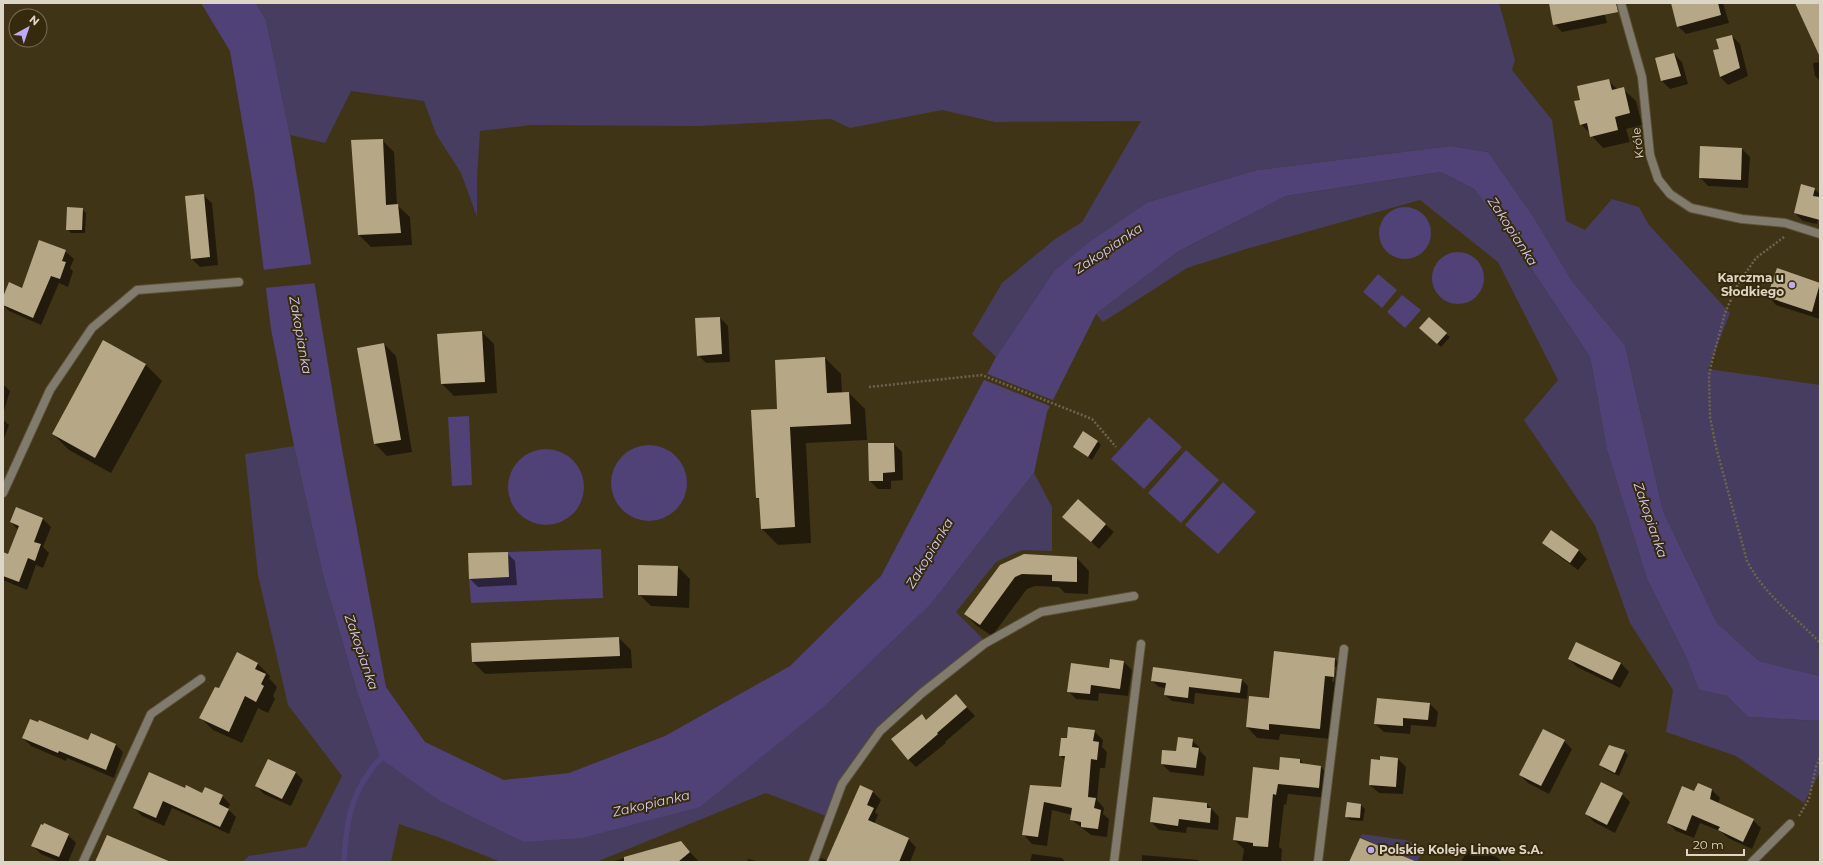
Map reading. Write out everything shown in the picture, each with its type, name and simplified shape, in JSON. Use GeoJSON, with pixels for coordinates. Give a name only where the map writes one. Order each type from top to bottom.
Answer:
{"type":"FeatureCollection","features":[{"type":"Feature","properties":{"kind":"lane","name":"Króle"},"geometry":{"type":"LineString","coordinates":[[1621,3],[1642,77],[1650,155],[1658,179],[1670,194],[1692,208],[1742,219],[1785,223],[1820,234]]}},
{"type":"Feature","properties":{"kind":"lane"},"geometry":{"type":"LineString","coordinates":[[3,493],[50,390],[92,328],[137,290],[239,282]]}},
{"type":"Feature","properties":{"kind":"lane"},"geometry":{"type":"LineString","coordinates":[[813,862],[842,784],[880,731],[922,693],[984,644],[1041,612],[1134,596]]}},
{"type":"Feature","properties":{"kind":"lane"},"geometry":{"type":"LineString","coordinates":[[1114,862],[1141,644]]}},
{"type":"Feature","properties":{"kind":"lane"},"geometry":{"type":"LineString","coordinates":[[1318,862],[1344,649]]}},
{"type":"Feature","properties":{"kind":"lane"},"geometry":{"type":"LineString","coordinates":[[83,862],[151,714],[201,679]]}},
{"type":"Feature","properties":{"kind":"lane"},"geometry":{"type":"LineString","coordinates":[[1752,862],[1790,824]]}},
{"type":"Feature","properties":{"kind":"path"},"geometry":{"type":"LineString","coordinates":[[1795,226],[1756,258],[1742,278],[1732,297],[1725,313],[1710,365],[1710,418],[1716,447],[1747,561],[1754,575],[1772,598],[1820,643]]}},
{"type":"Feature","properties":{"kind":"path"},"geometry":{"type":"LineString","coordinates":[[870,387],[982,376],[1092,419],[1116,447]]}},
{"type":"Feature","properties":{"kind":"path"},"geometry":{"type":"LineString","coordinates":[[1790,824],[1799,817],[1809,799],[1816,767],[1820,758]]}},
{"type":"Feature","properties":{"kind":"shaded area"},"geometry":{"type":"Polygon","coordinates":[[[256,3],[1499,3],[1515,60],[1512,70],[1552,120],[1566,221],[1585,230],[1612,199],[1639,207],[1649,225],[1730,313],[1708,369],[1820,385],[1820,676],[1759,661],[1717,623],[1663,511],[1625,345],[1572,281],[1533,216],[1488,152],[1451,146],[1257,170],[1148,202],[1054,271],[996,357],[972,334],[1002,283],[1055,239],[1082,222],[1141,121],[995,122],[942,110],[850,128],[831,119],[698,126],[531,125],[480,131],[477,177],[477,217],[461,173],[436,134],[424,101],[351,91],[325,143],[290,135],[266,20],[256,3]]]}},
{"type":"Feature","properties":{"kind":"shaded area"},"geometry":{"type":"Polygon","coordinates":[[[1441,172],[1474,189],[1513,241],[1590,357],[1607,450],[1647,579],[1686,657],[1699,690],[1727,696],[1748,717],[1820,721],[1820,772],[1804,803],[1736,756],[1666,732],[1673,690],[1630,623],[1595,525],[1524,420],[1558,380],[1498,262],[1420,200],[1246,249],[1187,268],[1103,322],[1096,314],[1179,251],[1286,196],[1441,172]]]}},
{"type":"Feature","properties":{"kind":"shaded area"},"geometry":{"type":"Polygon","coordinates":[[[294,446],[323,575],[357,692],[380,758],[524,842],[827,704],[930,605],[1034,473],[1052,507],[1052,551],[1022,550],[996,562],[956,612],[983,639],[898,707],[844,772],[826,816],[766,793],[596,862],[501,862],[438,837],[399,824],[391,862],[242,862],[249,856],[306,847],[342,776],[288,705],[258,575],[245,454],[294,446]]]}},
{"type":"Feature","properties":{"kind":"shaded area"},"geometry":{"type":"Polygon","coordinates":[[[1362,834],[1405,840],[1425,847],[1417,862],[1360,837],[1362,834]]]}},
{"type":"Feature","properties":{"kind":"water","name":"Zakopianka"},"geometry":{"type":"Polygon","coordinates":[[[201,3],[256,3],[266,20],[290,135],[342,449],[386,687],[425,742],[504,780],[569,773],[665,736],[790,666],[881,576],[996,357],[1054,271],[1088,243],[1148,202],[1257,170],[1451,146],[1488,152],[1533,216],[1572,281],[1625,345],[1663,511],[1717,623],[1759,661],[1820,676],[1820,721],[1748,717],[1727,696],[1699,690],[1686,657],[1647,579],[1607,450],[1590,357],[1513,241],[1474,189],[1441,172],[1286,196],[1179,251],[1096,314],[1047,412],[1034,473],[930,605],[827,704],[700,807],[582,838],[524,842],[440,801],[380,758],[357,692],[323,575],[294,446],[271,329],[254,191],[230,51],[201,3]]]}},
{"type":"Feature","properties":{"kind":"water"},"geometry":{"type":"Polygon","coordinates":[[[1405,207],[1415,209],[1423,215],[1429,223],[1431,233],[1429,243],[1423,251],[1415,257],[1405,259],[1395,257],[1387,251],[1381,243],[1379,233],[1381,223],[1387,215],[1395,209],[1405,207]]]}},
{"type":"Feature","properties":{"kind":"water"},"geometry":{"type":"Polygon","coordinates":[[[1458,252],[1468,254],[1476,260],[1482,268],[1484,278],[1482,288],[1476,296],[1468,302],[1458,304],[1448,302],[1440,296],[1434,288],[1432,278],[1434,268],[1440,260],[1448,254],[1458,252]]]}},
{"type":"Feature","properties":{"kind":"water"},"geometry":{"type":"Polygon","coordinates":[[[1378,274],[1397,290],[1382,308],[1363,292],[1378,274]]]}},
{"type":"Feature","properties":{"kind":"water"},"geometry":{"type":"Polygon","coordinates":[[[1402,295],[1421,310],[1405,328],[1387,312],[1402,295]]]}},
{"type":"Feature","properties":{"kind":"water"},"geometry":{"type":"Polygon","coordinates":[[[469,416],[472,485],[452,486],[448,417],[469,416]]]}},
{"type":"Feature","properties":{"kind":"water"},"geometry":{"type":"Polygon","coordinates":[[[1149,417],[1182,447],[1144,489],[1111,459],[1149,417]]]}},
{"type":"Feature","properties":{"kind":"water"},"geometry":{"type":"Polygon","coordinates":[[[641,445],[657,445],[670,451],[681,462],[687,475],[685,498],[670,515],[657,521],[641,521],[628,515],[613,498],[611,491],[611,475],[617,462],[634,447],[641,445]]]}},
{"type":"Feature","properties":{"kind":"water"},"geometry":{"type":"Polygon","coordinates":[[[539,449],[553,449],[561,451],[567,455],[578,466],[582,472],[584,487],[582,502],[573,514],[561,523],[553,525],[539,525],[531,523],[525,519],[514,508],[510,502],[508,494],[508,480],[510,472],[514,466],[525,455],[531,451],[539,449]]]}},
{"type":"Feature","properties":{"kind":"water"},"geometry":{"type":"Polygon","coordinates":[[[1186,450],[1219,480],[1181,523],[1148,493],[1186,450]]]}},
{"type":"Feature","properties":{"kind":"water"},"geometry":{"type":"Polygon","coordinates":[[[1223,482],[1256,512],[1218,554],[1185,525],[1223,482]]]}},
{"type":"Feature","properties":{"kind":"water"},"geometry":{"type":"Polygon","coordinates":[[[601,549],[603,598],[471,603],[469,579],[509,577],[508,552],[601,549]]]}},
{"type":"Feature","properties":{"kind":"pier"},"geometry":{"type":"Polygon","coordinates":[[[313,264],[317,283],[264,288],[262,270],[313,264]]]}},
{"type":"Feature","properties":{"kind":"pier"},"geometry":{"type":"Polygon","coordinates":[[[985,373],[1055,401],[1052,407],[982,379],[985,373]]]}},
{"type":"Feature","properties":{"kind":"building"},"geometry":{"type":"Polygon","coordinates":[[[1549,3],[1616,3],[1618,12],[1553,25],[1549,3]]]}},
{"type":"Feature","properties":{"kind":"building"},"geometry":{"type":"Polygon","coordinates":[[[1671,3],[1718,3],[1721,15],[1677,27],[1671,3]]]}},
{"type":"Feature","properties":{"kind":"building"},"geometry":{"type":"Polygon","coordinates":[[[1795,3],[1820,3],[1820,57],[1795,3]]]}},
{"type":"Feature","properties":{"kind":"building"},"geometry":{"type":"Polygon","coordinates":[[[1732,35],[1740,68],[1720,77],[1713,50],[1719,49],[1716,39],[1732,35]]]}},
{"type":"Feature","properties":{"kind":"building"},"geometry":{"type":"Polygon","coordinates":[[[1674,53],[1681,76],[1661,81],[1655,58],[1674,53]]]}},
{"type":"Feature","properties":{"kind":"building"},"geometry":{"type":"Polygon","coordinates":[[[1609,79],[1612,90],[1624,87],[1630,113],[1615,117],[1618,130],[1590,137],[1587,123],[1580,125],[1574,101],[1580,100],[1577,86],[1609,79]]]}},
{"type":"Feature","properties":{"kind":"building"},"geometry":{"type":"Polygon","coordinates":[[[383,139],[386,205],[398,204],[401,233],[358,235],[351,140],[383,139]]]}},
{"type":"Feature","properties":{"kind":"building"},"geometry":{"type":"Polygon","coordinates":[[[1700,146],[1742,148],[1741,180],[1699,178],[1700,146]]]}},
{"type":"Feature","properties":{"kind":"building"},"geometry":{"type":"Polygon","coordinates":[[[1801,184],[1815,188],[1813,196],[1820,197],[1820,220],[1794,213],[1801,184]]]}},
{"type":"Feature","properties":{"kind":"building"},"geometry":{"type":"Polygon","coordinates":[[[204,194],[210,257],[191,259],[185,196],[204,194]]]}},
{"type":"Feature","properties":{"kind":"building"},"geometry":{"type":"Polygon","coordinates":[[[67,207],[83,208],[82,230],[66,230],[67,207]]]}},
{"type":"Feature","properties":{"kind":"building"},"geometry":{"type":"Polygon","coordinates":[[[39,240],[66,250],[62,261],[66,262],[60,279],[51,276],[33,318],[3,305],[3,297],[9,282],[22,288],[39,240]]]}},
{"type":"Feature","properties":{"kind":"building"},"geometry":{"type":"Polygon","coordinates":[[[1777,268],[1820,283],[1812,312],[1767,297],[1777,268]]]}},
{"type":"Feature","properties":{"kind":"building"},"geometry":{"type":"Polygon","coordinates":[[[720,317],[722,354],[697,356],[695,318],[720,317]]]}},
{"type":"Feature","properties":{"kind":"building"},"geometry":{"type":"Polygon","coordinates":[[[1429,317],[1447,333],[1437,344],[1419,328],[1429,317]]]}},
{"type":"Feature","properties":{"kind":"building"},"geometry":{"type":"Polygon","coordinates":[[[482,331],[485,382],[441,384],[437,334],[482,331]]]}},
{"type":"Feature","properties":{"kind":"building"},"geometry":{"type":"Polygon","coordinates":[[[103,340],[146,364],[95,458],[52,434],[103,340]]]}},
{"type":"Feature","properties":{"kind":"building"},"geometry":{"type":"Polygon","coordinates":[[[384,343],[401,440],[374,444],[357,348],[384,343]]]}},
{"type":"Feature","properties":{"kind":"building"},"geometry":{"type":"Polygon","coordinates":[[[825,357],[827,393],[849,392],[851,424],[790,427],[795,527],[761,529],[759,498],[756,498],[751,410],[777,409],[775,360],[825,357]]]}},
{"type":"Feature","properties":{"kind":"building"},"geometry":{"type":"Polygon","coordinates":[[[1083,431],[1098,441],[1088,457],[1073,447],[1083,431]]]}},
{"type":"Feature","properties":{"kind":"building"},"geometry":{"type":"Polygon","coordinates":[[[868,443],[894,443],[895,472],[883,473],[883,481],[869,481],[868,443]]]}},
{"type":"Feature","properties":{"kind":"building"},"geometry":{"type":"Polygon","coordinates":[[[1078,499],[1106,524],[1091,542],[1062,517],[1078,499]]]}},
{"type":"Feature","properties":{"kind":"building"},"geometry":{"type":"Polygon","coordinates":[[[16,507],[43,518],[34,542],[41,544],[35,561],[28,558],[19,582],[3,576],[3,552],[8,554],[19,526],[10,522],[16,507]]]}},
{"type":"Feature","properties":{"kind":"building"},"geometry":{"type":"Polygon","coordinates":[[[1551,530],[1579,550],[1570,563],[1542,543],[1551,530]]]}},
{"type":"Feature","properties":{"kind":"building"},"geometry":{"type":"Polygon","coordinates":[[[508,552],[509,577],[469,579],[468,553],[508,552]]]}},
{"type":"Feature","properties":{"kind":"building"},"geometry":{"type":"Polygon","coordinates":[[[1024,554],[1077,557],[1077,582],[1052,581],[1052,575],[1022,574],[1015,577],[980,625],[964,614],[1000,565],[1024,554]]]}},
{"type":"Feature","properties":{"kind":"building"},"geometry":{"type":"Polygon","coordinates":[[[638,565],[678,566],[677,596],[638,595],[638,565]]]}},
{"type":"Feature","properties":{"kind":"building"},"geometry":{"type":"Polygon","coordinates":[[[619,637],[620,656],[472,662],[471,643],[619,637]]]}},
{"type":"Feature","properties":{"kind":"building"},"geometry":{"type":"Polygon","coordinates":[[[1576,642],[1621,663],[1612,680],[1568,659],[1576,642]]]}},
{"type":"Feature","properties":{"kind":"building"},"geometry":{"type":"Polygon","coordinates":[[[1274,651],[1335,658],[1334,677],[1325,676],[1320,729],[1269,724],[1269,730],[1246,727],[1249,696],[1269,698],[1274,651]]]}},
{"type":"Feature","properties":{"kind":"building"},"geometry":{"type":"Polygon","coordinates":[[[237,652],[258,663],[255,669],[266,674],[261,684],[264,686],[256,702],[245,696],[229,732],[199,718],[215,687],[219,688],[237,652]]]}},
{"type":"Feature","properties":{"kind":"building"},"geometry":{"type":"Polygon","coordinates":[[[1110,659],[1124,661],[1120,689],[1091,685],[1090,694],[1067,692],[1071,663],[1109,668],[1110,659]]]}},
{"type":"Feature","properties":{"kind":"building"},"geometry":{"type":"Polygon","coordinates":[[[1153,667],[1242,679],[1240,693],[1189,687],[1188,698],[1164,695],[1166,683],[1151,681],[1153,667]]]}},
{"type":"Feature","properties":{"kind":"building"},"geometry":{"type":"Polygon","coordinates":[[[956,694],[967,707],[908,760],[891,739],[922,714],[926,720],[956,694]]]}},
{"type":"Feature","properties":{"kind":"building"},"geometry":{"type":"Polygon","coordinates":[[[1377,698],[1430,703],[1428,720],[1403,718],[1403,726],[1374,724],[1377,698]]]}},
{"type":"Feature","properties":{"kind":"building"},"geometry":{"type":"Polygon","coordinates":[[[30,719],[38,722],[39,720],[88,740],[91,733],[116,744],[106,770],[59,751],[58,753],[22,738],[30,719]]]}},
{"type":"Feature","properties":{"kind":"building"},"geometry":{"type":"Polygon","coordinates":[[[1068,727],[1095,730],[1093,741],[1099,742],[1097,760],[1091,759],[1088,797],[1096,798],[1094,808],[1101,810],[1098,829],[1081,827],[1081,822],[1070,820],[1072,808],[1044,802],[1038,837],[1022,835],[1030,785],[1061,787],[1065,756],[1059,756],[1061,738],[1067,738],[1068,727]]]}},
{"type":"Feature","properties":{"kind":"building"},"geometry":{"type":"Polygon","coordinates":[[[1543,729],[1565,740],[1541,786],[1519,775],[1543,729]]]}},
{"type":"Feature","properties":{"kind":"building"},"geometry":{"type":"Polygon","coordinates":[[[1178,737],[1193,739],[1192,747],[1199,748],[1196,768],[1161,764],[1162,750],[1176,751],[1178,737]]]}},
{"type":"Feature","properties":{"kind":"building"},"geometry":{"type":"Polygon","coordinates":[[[1609,745],[1625,750],[1615,773],[1599,765],[1609,745]]]}},
{"type":"Feature","properties":{"kind":"building"},"geometry":{"type":"Polygon","coordinates":[[[1380,756],[1398,758],[1396,787],[1369,785],[1371,759],[1380,760],[1380,756]]]}},
{"type":"Feature","properties":{"kind":"building"},"geometry":{"type":"Polygon","coordinates":[[[1280,757],[1300,759],[1300,763],[1321,766],[1319,788],[1278,784],[1276,795],[1273,794],[1268,847],[1253,846],[1253,843],[1233,840],[1236,817],[1248,818],[1253,767],[1279,770],[1280,757]]]}},
{"type":"Feature","properties":{"kind":"building"},"geometry":{"type":"Polygon","coordinates":[[[268,759],[296,772],[282,799],[255,786],[268,759]]]}},
{"type":"Feature","properties":{"kind":"building"},"geometry":{"type":"Polygon","coordinates":[[[149,772],[185,788],[186,785],[202,793],[205,787],[223,795],[219,804],[229,809],[220,827],[163,801],[156,818],[133,808],[149,772]]]}},
{"type":"Feature","properties":{"kind":"building"},"geometry":{"type":"Polygon","coordinates":[[[1601,782],[1623,793],[1607,825],[1585,814],[1601,782]]]}},
{"type":"Feature","properties":{"kind":"building"},"geometry":{"type":"Polygon","coordinates":[[[1698,783],[1712,789],[1710,799],[1754,819],[1743,842],[1718,830],[1720,827],[1692,815],[1686,831],[1667,823],[1682,786],[1694,791],[1698,783]]]}},
{"type":"Feature","properties":{"kind":"building"},"geometry":{"type":"Polygon","coordinates":[[[860,785],[873,791],[867,805],[874,808],[868,820],[909,838],[899,862],[826,862],[860,785]]]}},
{"type":"Feature","properties":{"kind":"building"},"geometry":{"type":"Polygon","coordinates":[[[1153,797],[1207,803],[1207,808],[1211,808],[1210,823],[1179,819],[1178,826],[1150,822],[1153,797]]]}},
{"type":"Feature","properties":{"kind":"building"},"geometry":{"type":"Polygon","coordinates":[[[1347,802],[1361,804],[1360,818],[1345,817],[1347,802]]]}},
{"type":"Feature","properties":{"kind":"building"},"geometry":{"type":"Polygon","coordinates":[[[44,823],[69,834],[59,857],[31,846],[41,824],[43,825],[44,823]]]}},
{"type":"Feature","properties":{"kind":"building"},"geometry":{"type":"Polygon","coordinates":[[[107,835],[171,862],[95,862],[107,835]]]}},
{"type":"Feature","properties":{"kind":"building","name":"Polskie Koleje Linowe S.A."},"geometry":{"type":"Polygon","coordinates":[[[1360,838],[1417,862],[1349,862],[1360,838]]]}},
{"type":"Feature","properties":{"kind":"building"},"geometry":{"type":"Polygon","coordinates":[[[681,841],[690,852],[678,862],[624,862],[624,857],[681,841]]]}},
{"type":"Feature","properties":{"kind":"waterway"},"geometry":{"type":"LineString","coordinates":[[344,862],[346,837],[353,802],[364,781],[381,758],[386,755]]}},
{"type":"Feature","properties":{"kind":"place","name":"Karczma u Słodkiego"},"geometry":{"type":"Point","coordinates":[1792,285]}},
{"type":"Feature","properties":{"kind":"place","name":"Polskie Koleje Linowe S.A."},"geometry":{"type":"Point","coordinates":[1371,850]}}]}
